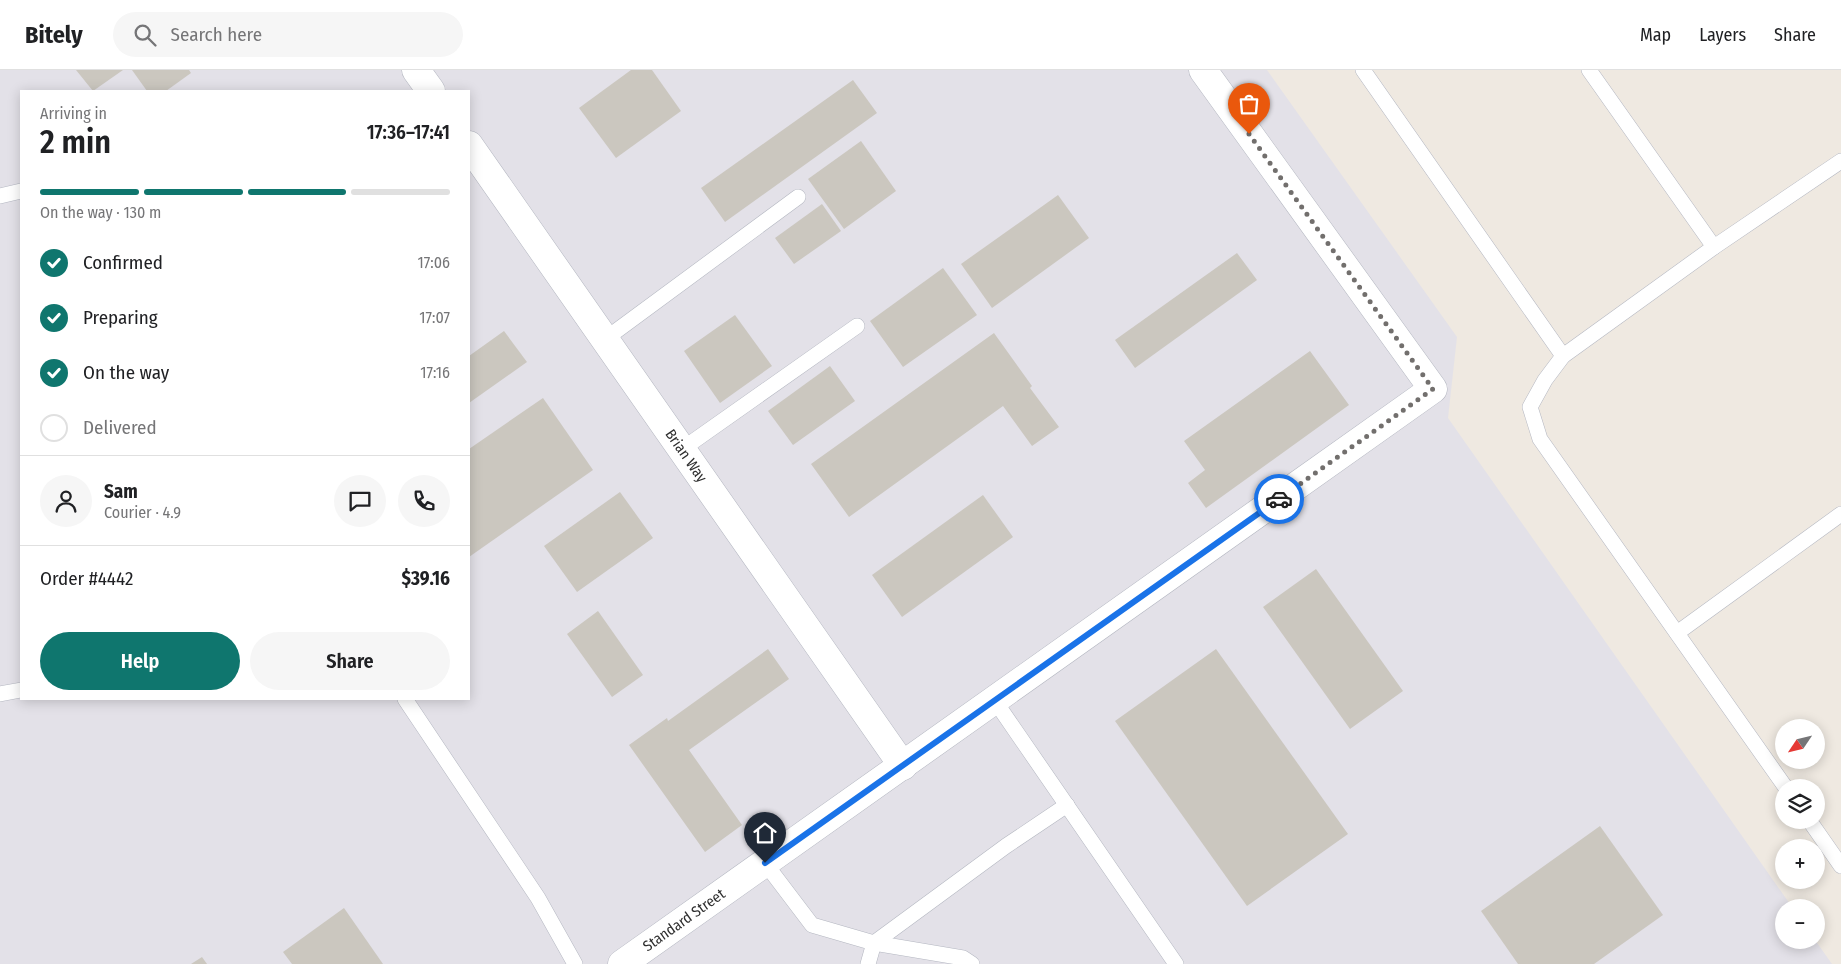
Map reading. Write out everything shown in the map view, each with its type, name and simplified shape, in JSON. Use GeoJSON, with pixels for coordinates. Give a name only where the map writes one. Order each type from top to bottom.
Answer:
{"type":"FeatureCollection","features":[{"type":"Feature","properties":{"kind":"street"},"geometry":{"type":"LineString","coordinates":[[416,70],[430,90]]}},
{"type":"Feature","properties":{"kind":"street","name":"Standard Street"},"geometry":{"type":"LineString","coordinates":[[622,964],[996,701],[1433,389],[1203,70]]}},
{"type":"Feature","properties":{"kind":"street","name":"Brian Way"},"geometry":{"type":"LineString","coordinates":[[470,147],[903,766]]}},
{"type":"Feature","properties":{"kind":"lane"},"geometry":{"type":"LineString","coordinates":[[1364,70],[1563,356]]}},
{"type":"Feature","properties":{"kind":"lane"},"geometry":{"type":"LineString","coordinates":[[1590,70],[1714,247]]}},
{"type":"Feature","properties":{"kind":"lane"},"geometry":{"type":"LineString","coordinates":[[1780,779],[1540,439],[1530,407],[1545,380],[1563,356],[1714,247],[1841,161]]}},
{"type":"Feature","properties":{"kind":"lane"},"geometry":{"type":"LineString","coordinates":[[0,196],[20,191]]}},
{"type":"Feature","properties":{"kind":"lane"},"geometry":{"type":"LineString","coordinates":[[604,340],[798,197]]}},
{"type":"Feature","properties":{"kind":"lane"},"geometry":{"type":"LineString","coordinates":[[681,450],[857,326]]}},
{"type":"Feature","properties":{"kind":"lane"},"geometry":{"type":"LineString","coordinates":[[1677,633],[1841,514]]}},
{"type":"Feature","properties":{"kind":"lane"},"geometry":{"type":"LineString","coordinates":[[0,694],[20,690]]}},
{"type":"Feature","properties":{"kind":"lane"},"geometry":{"type":"LineString","coordinates":[[406,700],[538,898],[576,964]]}},
{"type":"Feature","properties":{"kind":"lane"},"geometry":{"type":"LineString","coordinates":[[996,701],[1176,964]]}},
{"type":"Feature","properties":{"kind":"lane"},"geometry":{"type":"LineString","coordinates":[[868,964],[874,943],[1006,846],[1067,805]]}},
{"type":"Feature","properties":{"kind":"lane"},"geometry":{"type":"LineString","coordinates":[[1815,829],[1841,866]]}},
{"type":"Feature","properties":{"kind":"lane"},"geometry":{"type":"LineString","coordinates":[[765,863],[812,926],[874,943],[963,958],[972,964]]}},
{"type":"Feature","properties":{"kind":"shaded area"},"geometry":{"type":"Polygon","coordinates":[[[0,70],[1267,70],[1457,337],[1448,418],[1775,883],[1775,889],[1779,889],[1786,899],[1775,899],[1775,949],[1821,949],[1832,964],[0,964],[0,70]]]}},
{"type":"Feature","properties":{"kind":"building"},"geometry":{"type":"Polygon","coordinates":[[[76,70],[123,70],[94,90],[92,90],[76,70]]]}},
{"type":"Feature","properties":{"kind":"building"},"geometry":{"type":"Polygon","coordinates":[[[132,70],[189,70],[191,73],[167,90],[146,90],[132,70]]]}},
{"type":"Feature","properties":{"kind":"building"},"geometry":{"type":"Polygon","coordinates":[[[631,70],[652,70],[681,111],[616,158],[579,108],[631,70]]]}},
{"type":"Feature","properties":{"kind":"building"},"geometry":{"type":"Polygon","coordinates":[[[853,80],[877,113],[725,222],[701,188],[853,80]]]}},
{"type":"Feature","properties":{"kind":"building"},"geometry":{"type":"Polygon","coordinates":[[[861,141],[896,191],[844,229],[808,179],[861,141]]]}},
{"type":"Feature","properties":{"kind":"building"},"geometry":{"type":"Polygon","coordinates":[[[1058,195],[1089,238],[992,308],[961,264],[1058,195]]]}},
{"type":"Feature","properties":{"kind":"building"},"geometry":{"type":"Polygon","coordinates":[[[822,204],[841,231],[794,264],[775,238],[822,204]]]}},
{"type":"Feature","properties":{"kind":"building"},"geometry":{"type":"Polygon","coordinates":[[[1237,253],[1257,280],[1135,368],[1115,340],[1237,253]]]}},
{"type":"Feature","properties":{"kind":"building"},"geometry":{"type":"Polygon","coordinates":[[[943,268],[977,315],[903,367],[870,321],[943,268]]]}},
{"type":"Feature","properties":{"kind":"building"},"geometry":{"type":"Polygon","coordinates":[[[735,315],[772,366],[720,403],[684,351],[735,315]]]}},
{"type":"Feature","properties":{"kind":"building"},"geometry":{"type":"Polygon","coordinates":[[[504,331],[527,362],[470,402],[470,355],[504,331]]]}},
{"type":"Feature","properties":{"kind":"building"},"geometry":{"type":"Polygon","coordinates":[[[994,333],[1032,386],[1030,388],[1059,427],[1032,446],[1003,406],[849,517],[811,464],[994,333]]]}},
{"type":"Feature","properties":{"kind":"building"},"geometry":{"type":"Polygon","coordinates":[[[1310,351],[1349,405],[1206,508],[1188,483],[1205,470],[1184,441],[1310,351]]]}},
{"type":"Feature","properties":{"kind":"building"},"geometry":{"type":"Polygon","coordinates":[[[830,366],[855,401],[793,445],[768,411],[830,366]]]}},
{"type":"Feature","properties":{"kind":"building"},"geometry":{"type":"Polygon","coordinates":[[[543,398],[593,470],[470,556],[470,448],[543,398]]]}},
{"type":"Feature","properties":{"kind":"building"},"geometry":{"type":"Polygon","coordinates":[[[620,492],[653,538],[577,592],[544,546],[620,492]]]}},
{"type":"Feature","properties":{"kind":"building"},"geometry":{"type":"Polygon","coordinates":[[[983,495],[1013,537],[902,617],[872,575],[983,495]]]}},
{"type":"Feature","properties":{"kind":"building"},"geometry":{"type":"Polygon","coordinates":[[[1316,569],[1403,691],[1350,729],[1263,607],[1316,569]]]}},
{"type":"Feature","properties":{"kind":"building"},"geometry":{"type":"Polygon","coordinates":[[[598,611],[643,675],[612,697],[567,634],[598,611]]]}},
{"type":"Feature","properties":{"kind":"building"},"geometry":{"type":"Polygon","coordinates":[[[768,649],[789,679],[689,750],[742,825],[705,852],[629,745],[667,718],[668,721],[768,649]]]}},
{"type":"Feature","properties":{"kind":"building"},"geometry":{"type":"Polygon","coordinates":[[[1216,649],[1348,834],[1247,906],[1115,721],[1216,649]]]}},
{"type":"Feature","properties":{"kind":"building"},"geometry":{"type":"Polygon","coordinates":[[[1600,826],[1663,915],[1594,964],[1518,964],[1481,911],[1600,826]]]}},
{"type":"Feature","properties":{"kind":"building"},"geometry":{"type":"Polygon","coordinates":[[[344,908],[383,964],[292,964],[283,952],[344,908]]]}},
{"type":"Feature","properties":{"kind":"building"},"geometry":{"type":"Polygon","coordinates":[[[202,957],[207,964],[191,964],[202,957]]]}},
{"type":"Feature","properties":{"kind":"way so far"},"geometry":{"type":"LineString","coordinates":[[1249,134],[1433,389],[1279,499]]}},
{"type":"Feature","properties":{"kind":"route"},"geometry":{"type":"LineString","coordinates":[[765,863],[1279,499]]}}]}
